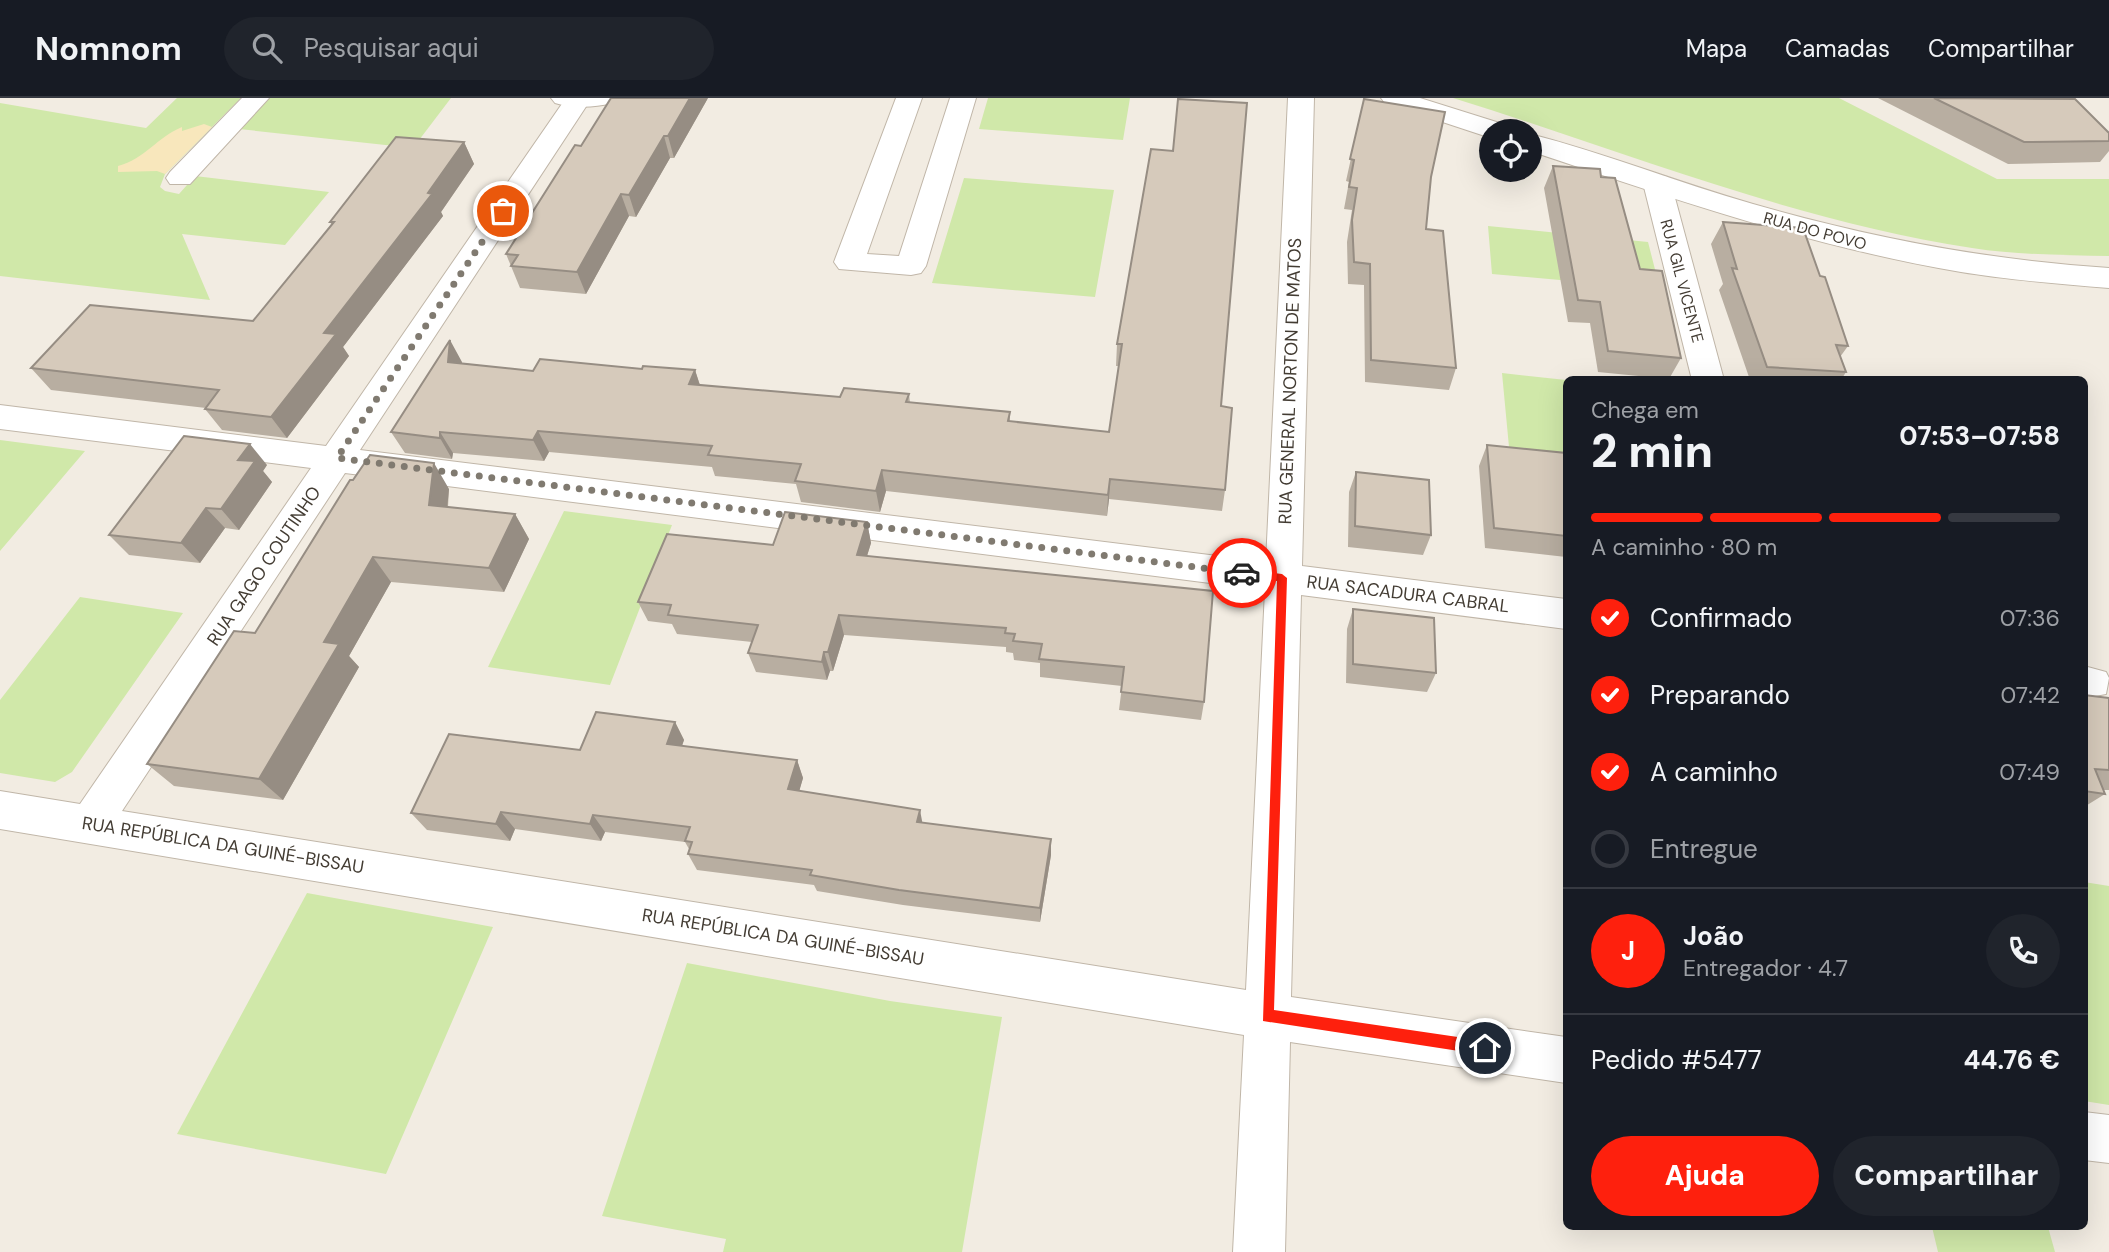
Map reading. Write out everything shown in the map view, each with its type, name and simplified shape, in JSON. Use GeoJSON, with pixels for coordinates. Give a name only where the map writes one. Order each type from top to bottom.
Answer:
{"type":"FeatureCollection","features":[{"type":"Feature","properties":{"kind":"street"},"geometry":{"type":"LineString","coordinates":[[180,178],[256,98]]}},
{"type":"Feature","properties":{"kind":"street"},"geometry":{"type":"LineString","coordinates":[[564,98],[602,98]]}},
{"type":"Feature","properties":{"kind":"street"},"geometry":{"type":"LineString","coordinates":[[909,98],[849,262],[911,266],[963,98]]}},
{"type":"Feature","properties":{"kind":"street","name":"RUA GENERAL NORTON DE MATOS"},"geometry":{"type":"LineString","coordinates":[[1259,1252],[1301,98]]}},
{"type":"Feature","properties":{"kind":"street"},"geometry":{"type":"LineString","coordinates":[[1394,98],[1479,125]]}},
{"type":"Feature","properties":{"kind":"street","name":"RUA GAGO COUTINHO"},"geometry":{"type":"LineString","coordinates":[[90,824],[578,99]]}},
{"type":"Feature","properties":{"kind":"street","name":"RUA DO POVO"},"geometry":{"type":"LineString","coordinates":[[1542,146],[1741,210],[1892,251],[1953,264],[2027,273],[2109,278]]}},
{"type":"Feature","properties":{"kind":"street","name":"RUA GIL VICENTE"},"geometry":{"type":"LineString","coordinates":[[1657,183],[1707,376]]}},
{"type":"Feature","properties":{"kind":"street","name":"RUA SACADURA CABRAL"},"geometry":{"type":"LineString","coordinates":[[0,417],[1563,614]]}},
{"type":"Feature","properties":{"kind":"street","name":"RUA REPÚBLICA DA GUINÉ-BISSAU"},"geometry":{"type":"LineString","coordinates":[[0,810],[1267,1016],[1563,1060]]}},
{"type":"Feature","properties":{"kind":"street"},"geometry":{"type":"LineString","coordinates":[[2088,1136],[2109,1139]]}},
{"type":"Feature","properties":{"kind":"green space"},"geometry":{"type":"Polygon","coordinates":[[[177,98],[241,98],[165,174],[160,187],[165,191],[179,194],[195,176],[329,192],[285,245],[182,234],[210,300],[0,276],[0,103],[146,128],[177,98]]]}},
{"type":"Feature","properties":{"kind":"green space"},"geometry":{"type":"Polygon","coordinates":[[[270,98],[451,98],[413,148],[239,129],[270,98]]]}},
{"type":"Feature","properties":{"kind":"green space"},"geometry":{"type":"Polygon","coordinates":[[[988,98],[1130,98],[1123,140],[979,129],[988,98]]]}},
{"type":"Feature","properties":{"kind":"green space"},"geometry":{"type":"Polygon","coordinates":[[[1453,98],[1839,98],[1997,179],[2109,179],[2109,256],[1972,248],[1839,221],[1710,183],[1542,127],[1542,119],[1517,119],[1453,98]]]}},
{"type":"Feature","properties":{"kind":"green space"},"geometry":{"type":"Polygon","coordinates":[[[964,178],[1114,190],[1095,297],[932,283],[964,178]]]}},
{"type":"Feature","properties":{"kind":"green space"},"geometry":{"type":"Polygon","coordinates":[[[1488,226],[1648,242],[1660,289],[1492,274],[1488,226]]]}},
{"type":"Feature","properties":{"kind":"green space"},"geometry":{"type":"Polygon","coordinates":[[[1502,373],[1563,380],[1563,453],[1509,447],[1502,373]]]}},
{"type":"Feature","properties":{"kind":"green space"},"geometry":{"type":"Polygon","coordinates":[[[0,440],[85,451],[0,551],[0,440]]]}},
{"type":"Feature","properties":{"kind":"green space"},"geometry":{"type":"Polygon","coordinates":[[[564,511],[672,525],[610,685],[488,667],[564,511]]]}},
{"type":"Feature","properties":{"kind":"green space"},"geometry":{"type":"Polygon","coordinates":[[[80,597],[183,613],[72,772],[55,782],[0,773],[0,700],[80,597]]]}},
{"type":"Feature","properties":{"kind":"green space"},"geometry":{"type":"Polygon","coordinates":[[[2088,883],[2109,886],[2109,1105],[2088,1102],[2088,883]]]}},
{"type":"Feature","properties":{"kind":"green space"},"geometry":{"type":"Polygon","coordinates":[[[307,893],[493,927],[386,1174],[177,1134],[307,893]]]}},
{"type":"Feature","properties":{"kind":"green space"},"geometry":{"type":"Polygon","coordinates":[[[687,963],[890,1001],[1002,1017],[962,1252],[723,1252],[726,1239],[602,1216],[687,963]]]}},
{"type":"Feature","properties":{"kind":"green space"},"geometry":{"type":"Polygon","coordinates":[[[1933,1230],[2049,1230],[2055,1252],[1938,1252],[1933,1230]]]}},
{"type":"Feature","properties":{"kind":"sand"},"geometry":{"type":"Polygon","coordinates":[[[204,124],[212,127],[165,174],[157,171],[118,172],[118,166],[136,158],[173,132],[182,127],[182,131],[204,124]]]}},
{"type":"Feature","properties":{"kind":"building"},"geometry":{"type":"Polygon","coordinates":[[[611,98],[690,98],[629,195],[621,194],[577,272],[511,266],[518,255],[506,254],[575,145],[581,146],[611,98]]]}},
{"type":"Feature","properties":{"kind":"building"},"geometry":{"type":"Polygon","coordinates":[[[1934,98],[2075,99],[2109,133],[2109,141],[2024,142],[1934,98]]]}},
{"type":"Feature","properties":{"kind":"building"},"geometry":{"type":"Polygon","coordinates":[[[1178,99],[1247,103],[1221,406],[1232,408],[1225,490],[1110,479],[1108,495],[882,470],[876,491],[795,481],[801,464],[708,455],[712,446],[538,431],[533,440],[440,432],[440,438],[391,432],[450,340],[448,362],[533,371],[540,359],[642,369],[643,366],[695,370],[689,384],[840,397],[844,388],[909,394],[906,402],[1010,412],[1008,421],[1109,432],[1122,344],[1117,344],[1151,149],[1173,151],[1178,99]]]}},
{"type":"Feature","properties":{"kind":"building"},"geometry":{"type":"Polygon","coordinates":[[[1364,99],[1445,112],[1431,177],[1426,229],[1443,231],[1456,368],[1371,360],[1370,264],[1354,262],[1352,220],[1357,188],[1349,187],[1354,160],[1350,159],[1364,99]]]}},
{"type":"Feature","properties":{"kind":"building"},"geometry":{"type":"Polygon","coordinates":[[[396,137],[464,142],[428,193],[432,194],[324,333],[336,334],[271,417],[205,409],[219,390],[31,368],[90,305],[253,321],[334,222],[330,222],[396,137]]]}},
{"type":"Feature","properties":{"kind":"building"},"geometry":{"type":"Polygon","coordinates":[[[1553,166],[1600,169],[1601,177],[1615,178],[1640,269],[1662,271],[1681,358],[1608,351],[1600,302],[1578,300],[1553,166]]]}},
{"type":"Feature","properties":{"kind":"building"},"geometry":{"type":"Polygon","coordinates":[[[1723,222],[1803,228],[1820,276],[1825,277],[1848,346],[1836,345],[1846,372],[1767,367],[1732,268],[1737,269],[1723,222]]]}},
{"type":"Feature","properties":{"kind":"building"},"geometry":{"type":"Polygon","coordinates":[[[184,436],[250,444],[238,460],[255,461],[221,509],[206,508],[181,543],[109,535],[184,436]]]}},
{"type":"Feature","properties":{"kind":"building"},"geometry":{"type":"Polygon","coordinates":[[[1487,445],[1563,453],[1563,536],[1494,528],[1487,445]]]}},
{"type":"Feature","properties":{"kind":"building"},"geometry":{"type":"Polygon","coordinates":[[[370,455],[434,463],[429,505],[515,514],[489,568],[373,557],[324,642],[339,644],[259,779],[147,764],[234,631],[255,633],[350,480],[353,480],[370,455]]]}},
{"type":"Feature","properties":{"kind":"building"},"geometry":{"type":"Polygon","coordinates":[[[1356,472],[1429,480],[1431,535],[1355,526],[1356,472]]]}},
{"type":"Feature","properties":{"kind":"building"},"geometry":{"type":"Polygon","coordinates":[[[785,512],[867,522],[857,555],[1213,591],[1204,702],[1121,692],[1124,667],[1039,659],[1042,644],[1013,641],[1015,634],[1005,633],[1006,628],[839,615],[828,652],[824,652],[822,662],[748,653],[758,625],[668,615],[671,605],[638,602],[667,534],[773,545],[785,512]]]}},
{"type":"Feature","properties":{"kind":"building"},"geometry":{"type":"Polygon","coordinates":[[[1353,609],[1434,618],[1436,673],[1353,664],[1353,609]]]}},
{"type":"Feature","properties":{"kind":"building"},"geometry":{"type":"Polygon","coordinates":[[[2088,695],[2109,698],[2109,770],[2095,769],[2105,794],[2088,792],[2088,695]]]}},
{"type":"Feature","properties":{"kind":"building"},"geometry":{"type":"Polygon","coordinates":[[[596,712],[675,722],[667,744],[797,760],[788,789],[920,810],[917,822],[1051,839],[1040,908],[899,890],[810,875],[812,870],[688,854],[692,842],[685,841],[690,827],[593,815],[590,824],[501,812],[496,824],[411,813],[449,734],[580,750],[596,712]]]}},
{"type":"Feature","properties":{"kind":"way so far"},"geometry":{"type":"LineString","coordinates":[[503,211],[337,458],[1242,573]]}},
{"type":"Feature","properties":{"kind":"route"},"geometry":{"type":"LineString","coordinates":[[1242,573],[1282,578],[1267,1016],[1485,1048]]}}]}
